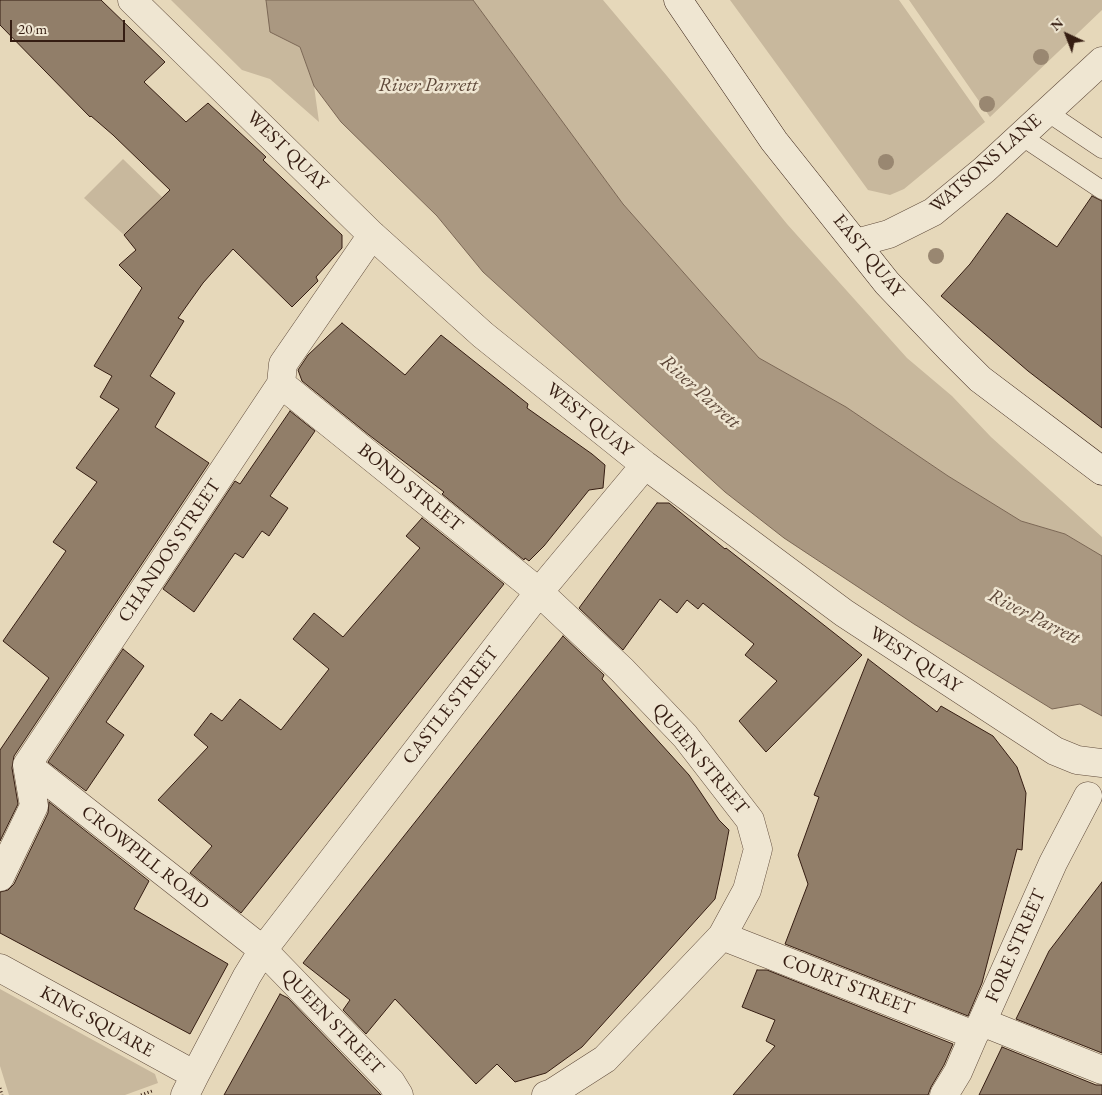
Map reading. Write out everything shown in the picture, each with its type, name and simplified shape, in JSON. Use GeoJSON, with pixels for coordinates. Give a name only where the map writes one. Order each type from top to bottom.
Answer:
{"type":"FeatureCollection","features":[{"type":"Feature","properties":{"kind":"street","name":"WEST QUAY"},"geometry":{"type":"LineString","coordinates":[[132,0],[372,235],[484,335],[645,465],[844,613],[1006,720],[1055,751],[1077,760],[1102,763]]}},
{"type":"Feature","properties":{"kind":"street","name":"EAST QUAY"},"geometry":{"type":"LineString","coordinates":[[678,0],[774,141],[887,283],[980,379],[1102,471]]}},
{"type":"Feature","properties":{"kind":"street","name":"WATSONS LANE"},"geometry":{"type":"LineString","coordinates":[[856,243],[889,234],[933,212],[957,194],[1102,61]]}},
{"type":"Feature","properties":{"kind":"street","name":"CHANDOS STREET"},"geometry":{"type":"LineString","coordinates":[[27,765],[281,384],[283,364],[372,235]]}},
{"type":"Feature","properties":{"kind":"street","name":"BOND STREET"},"geometry":{"type":"LineString","coordinates":[[281,384],[539,592]]}},
{"type":"Feature","properties":{"kind":"street","name":"CASTLE STREET"},"geometry":{"type":"LineString","coordinates":[[263,950],[539,592],[645,465]]}},
{"type":"Feature","properties":{"kind":"street","name":"QUEEN STREET"},"geometry":{"type":"LineString","coordinates":[[539,592],[622,670],[685,736],[750,820],[758,848],[747,890],[722,936],[605,1060],[552,1094],[546,1095]]}},
{"type":"Feature","properties":{"kind":"street"},"geometry":{"type":"LineString","coordinates":[[0,877],[34,806],[27,765]]}},
{"type":"Feature","properties":{"kind":"street","name":"CROWPILL ROAD"},"geometry":{"type":"LineString","coordinates":[[27,765],[263,950]]}},
{"type":"Feature","properties":{"kind":"street","name":"FORE STREET"},"geometry":{"type":"LineString","coordinates":[[944,1095],[958,1072],[1053,863],[1088,796]]}},
{"type":"Feature","properties":{"kind":"street","name":"COURT STREET"},"geometry":{"type":"LineString","coordinates":[[722,936],[978,1028],[1102,1070]]}},
{"type":"Feature","properties":{"kind":"street","name":"QUEEN STREET"},"geometry":{"type":"LineString","coordinates":[[263,950],[391,1082],[399,1095]]}},
{"type":"Feature","properties":{"kind":"street","name":"KING SQUARE"},"geometry":{"type":"LineString","coordinates":[[0,968],[190,1085],[247,976],[263,950]]}},
{"type":"Feature","properties":{"kind":"lane"},"geometry":{"type":"LineString","coordinates":[[1048,112],[1102,149]]}},
{"type":"Feature","properties":{"kind":"lane"},"geometry":{"type":"LineString","coordinates":[[1021,136],[1102,190]]}},
{"type":"Feature","properties":{"kind":"path"},"geometry":{"type":"LineString","coordinates":[[0,1088],[2,1095]]}},
{"type":"Feature","properties":{"kind":"shaded area"},"geometry":{"type":"Polygon","coordinates":[[[171,0],[266,0],[271,32],[300,47],[314,86],[319,122],[270,79],[242,70],[171,0]]]}},
{"type":"Feature","properties":{"kind":"shaded area"},"geometry":{"type":"Polygon","coordinates":[[[473,0],[603,0],[787,224],[907,358],[952,396],[991,437],[1102,537],[1102,556],[1065,534],[1021,521],[948,476],[846,407],[759,358],[623,204],[473,0]]]}},
{"type":"Feature","properties":{"kind":"shaded area"},"geometry":{"type":"Polygon","coordinates":[[[730,0],[899,0],[985,122],[904,189],[890,195],[868,190],[730,0]]]}},
{"type":"Feature","properties":{"kind":"shaded area"},"geometry":{"type":"Polygon","coordinates":[[[909,0],[1102,0],[1102,10],[990,117],[909,0]]]}},
{"type":"Feature","properties":{"kind":"shaded area"},"geometry":{"type":"Polygon","coordinates":[[[123,159],[162,197],[124,235],[84,198],[123,159]]]}},
{"type":"Feature","properties":{"kind":"shaded area"},"geometry":{"type":"Polygon","coordinates":[[[0,989],[155,1074],[158,1083],[125,1095],[9,1095],[0,1066],[0,989]]]}},
{"type":"Feature","properties":{"kind":"water","name":"River Parrett"},"geometry":{"type":"Polygon","coordinates":[[[266,0],[473,0],[623,204],[759,358],[846,407],[948,476],[1021,521],[1065,534],[1102,556],[1102,716],[1080,704],[1052,709],[914,624],[784,538],[725,492],[483,272],[437,216],[341,122],[314,86],[300,47],[270,32],[266,0]]]}},
{"type":"Feature","properties":{"kind":"building"},"geometry":{"type":"Polygon","coordinates":[[[0,0],[101,0],[165,62],[144,82],[186,122],[208,103],[266,157],[263,160],[342,235],[342,248],[316,277],[318,281],[292,307],[233,249],[203,283],[178,318],[184,321],[150,376],[175,393],[155,427],[209,463],[14,756],[12,768],[18,804],[0,841],[0,750],[49,678],[3,641],[66,551],[53,542],[97,482],[76,468],[119,409],[100,397],[112,376],[94,366],[142,288],[119,265],[136,250],[124,235],[170,190],[113,135],[90,117],[0,25],[0,0]]]}},
{"type":"Feature","properties":{"kind":"building"},"geometry":{"type":"Polygon","coordinates":[[[1092,196],[1102,201],[1102,428],[1028,371],[941,296],[970,264],[1007,213],[1057,247],[1092,196]]]}},
{"type":"Feature","properties":{"kind":"building"},"geometry":{"type":"Polygon","coordinates":[[[342,323],[405,375],[441,335],[528,404],[527,408],[605,465],[603,488],[589,490],[544,546],[529,561],[525,558],[524,560],[442,494],[444,492],[302,381],[298,370],[308,355],[342,323]]]}},
{"type":"Feature","properties":{"kind":"building"},"geometry":{"type":"Polygon","coordinates":[[[290,411],[315,431],[270,496],[288,508],[269,536],[262,531],[243,558],[235,553],[194,612],[163,589],[235,481],[240,484],[290,411]]]}},
{"type":"Feature","properties":{"kind":"building"},"geometry":{"type":"Polygon","coordinates":[[[657,503],[669,503],[862,655],[766,752],[739,721],[777,681],[745,655],[754,644],[703,603],[698,609],[687,600],[677,613],[660,599],[623,650],[579,608],[657,503]]]}},
{"type":"Feature","properties":{"kind":"building"},"geometry":{"type":"Polygon","coordinates":[[[422,518],[504,584],[241,913],[190,873],[212,846],[158,800],[208,747],[194,735],[211,713],[222,721],[240,699],[281,730],[329,669],[293,639],[314,613],[343,637],[420,548],[406,536],[422,518]]]}},
{"type":"Feature","properties":{"kind":"building"},"geometry":{"type":"Polygon","coordinates":[[[563,636],[604,675],[602,679],[689,775],[719,820],[729,830],[722,867],[715,899],[582,1047],[546,1073],[515,1082],[497,1064],[476,1084],[395,999],[366,1034],[343,1010],[350,1000],[303,963],[563,636]]]}},
{"type":"Feature","properties":{"kind":"building"},"geometry":{"type":"Polygon","coordinates":[[[123,649],[144,666],[106,722],[124,735],[86,791],[48,762],[123,649]]]}},
{"type":"Feature","properties":{"kind":"building"},"geometry":{"type":"Polygon","coordinates":[[[868,659],[937,712],[941,706],[993,736],[1017,767],[1026,793],[1022,850],[1017,849],[982,983],[968,1016],[785,944],[808,884],[798,855],[819,797],[814,795],[868,659]]]}},
{"type":"Feature","properties":{"kind":"building"},"geometry":{"type":"Polygon","coordinates":[[[49,802],[149,881],[134,909],[228,964],[190,1034],[0,933],[0,892],[8,890],[14,884],[48,813],[49,802]]]}},
{"type":"Feature","properties":{"kind":"building"},"geometry":{"type":"Polygon","coordinates":[[[1102,882],[1102,1053],[1016,1019],[1049,951],[1102,882]]]}},
{"type":"Feature","properties":{"kind":"building"},"geometry":{"type":"Polygon","coordinates":[[[757,970],[767,970],[953,1044],[928,1095],[733,1095],[775,1046],[766,1041],[775,1020],[742,1007],[757,970]]]}},
{"type":"Feature","properties":{"kind":"building"},"geometry":{"type":"Polygon","coordinates":[[[280,994],[288,998],[381,1095],[224,1095],[280,994]]]}},
{"type":"Feature","properties":{"kind":"building"},"geometry":{"type":"Polygon","coordinates":[[[1002,1047],[1096,1085],[1102,1085],[1102,1095],[979,1095],[1002,1047]]]}}]}
